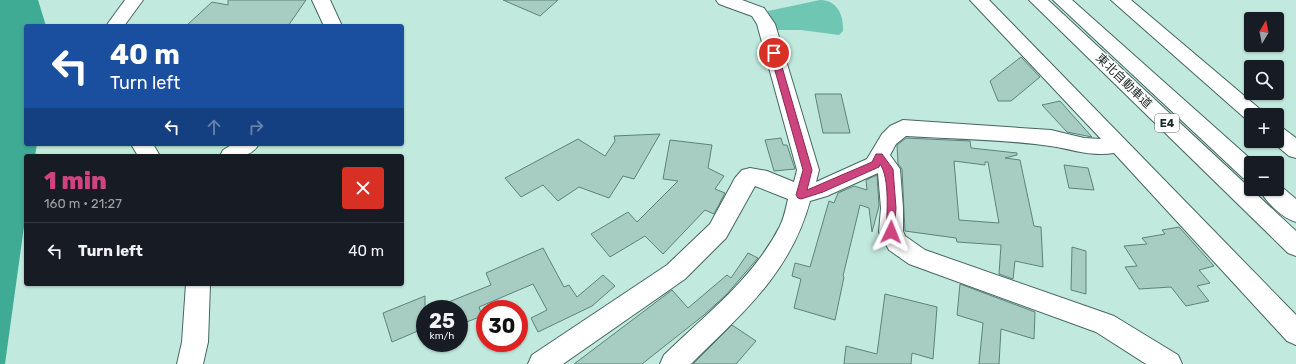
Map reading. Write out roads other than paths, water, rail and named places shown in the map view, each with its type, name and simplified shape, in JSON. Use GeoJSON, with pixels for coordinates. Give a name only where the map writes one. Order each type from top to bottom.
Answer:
{"type":"FeatureCollection","features":[{"type":"Feature","properties":{"kind":"main road"},"geometry":{"type":"LineString","coordinates":[[116,24],[134,0]]}},
{"type":"Feature","properties":{"kind":"main road"},"geometry":{"type":"LineString","coordinates":[[321,0],[332,24]]}},
{"type":"Feature","properties":{"kind":"main road"},"geometry":{"type":"LineString","coordinates":[[673,364],[758,280],[775,256],[792,226],[808,170],[766,24],[758,12],[725,0]]}},
{"type":"Feature","properties":{"kind":"main road"},"geometry":{"type":"LineString","coordinates":[[979,0],[1118,144],[1296,333]]}},
{"type":"Feature","properties":{"kind":"main road","name":"東北自動車道"},"geometry":{"type":"LineString","coordinates":[[1038,0],[1296,246]]}},
{"type":"Feature","properties":{"kind":"main road","name":"東北自動車道"},"geometry":{"type":"LineString","coordinates":[[1062,0],[1244,166]]}},
{"type":"Feature","properties":{"kind":"main road"},"geometry":{"type":"LineString","coordinates":[[1120,0],[1246,108]]}},
{"type":"Feature","properties":{"kind":"main road"},"geometry":{"type":"LineString","coordinates":[[541,364],[676,272],[718,231],[743,184],[750,176],[767,180],[801,195],[820,190],[875,165],[884,145],[893,133],[903,128],[1051,138],[1084,146],[1102,147],[1118,144]]}},
{"type":"Feature","properties":{"kind":"main road"},"geometry":{"type":"LineString","coordinates":[[1284,140],[1296,150]]}},
{"type":"Feature","properties":{"kind":"main road"},"geometry":{"type":"LineString","coordinates":[[234,154],[245,146]]}},
{"type":"Feature","properties":{"kind":"main road"},"geometry":{"type":"LineString","coordinates":[[879,156],[889,169],[892,208],[891,232],[897,242],[917,257],[1105,324],[1169,364]]}},
{"type":"Feature","properties":{"kind":"main road"},"geometry":{"type":"LineString","coordinates":[[1278,196],[1296,213]]}},
{"type":"Feature","properties":{"kind":"main road"},"geometry":{"type":"LineString","coordinates":[[190,364],[194,342],[198,286]]}}]}
